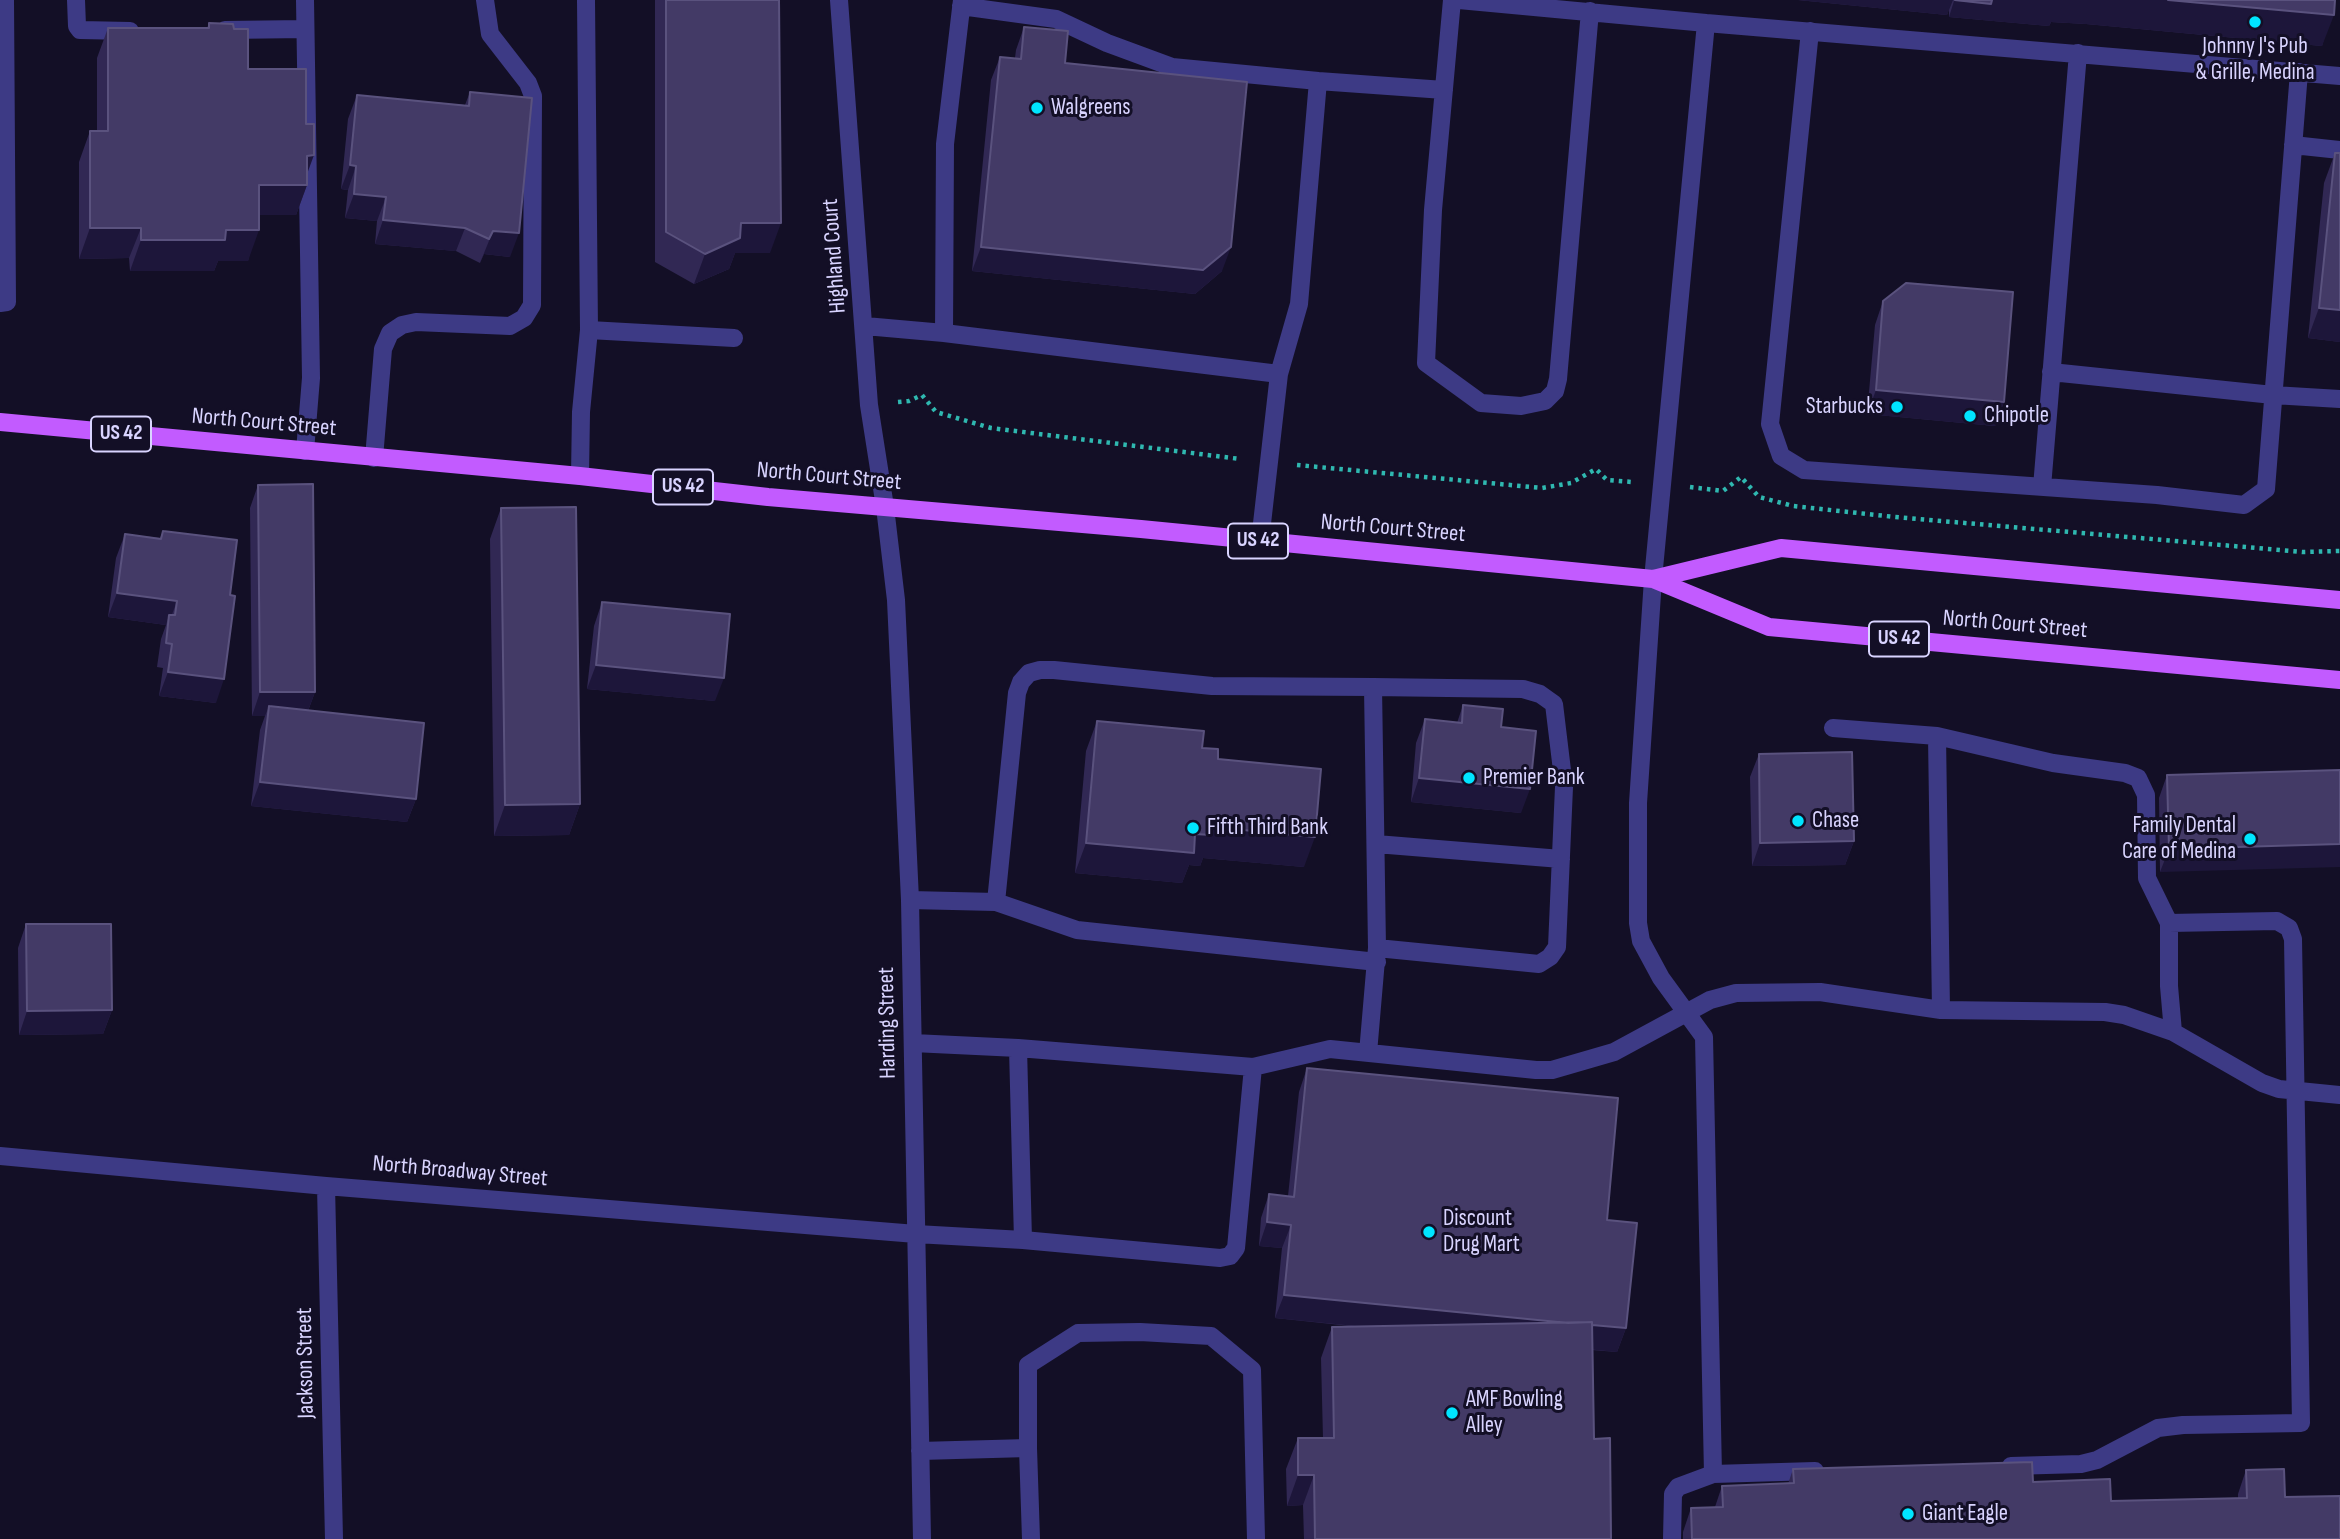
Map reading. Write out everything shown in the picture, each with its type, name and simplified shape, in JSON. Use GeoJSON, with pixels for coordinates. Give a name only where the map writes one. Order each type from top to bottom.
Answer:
{"type":"FeatureCollection","features":[{"type":"Feature","properties":{"kind":"main road","name":"North Court Street"},"geometry":{"type":"LineString","coordinates":[[0,422],[1653,579],[1769,627],[2340,680]]}},
{"type":"Feature","properties":{"kind":"main road","name":"North Court Street"},"geometry":{"type":"LineString","coordinates":[[1653,579],[1782,548],[2340,600]]}},
{"type":"Feature","properties":{"kind":"street"},"geometry":{"type":"LineString","coordinates":[[0,303],[7,302],[5,0]]}},
{"type":"Feature","properties":{"kind":"street"},"geometry":{"type":"LineString","coordinates":[[76,0],[77,26],[80,30],[152,31]]}},
{"type":"Feature","properties":{"kind":"street"},"geometry":{"type":"LineString","coordinates":[[305,0],[310,379],[305,452]]}},
{"type":"Feature","properties":{"kind":"street"},"geometry":{"type":"LineString","coordinates":[[374,458],[383,349],[390,333],[402,325],[416,322],[510,326],[524,318],[531,305],[533,96],[528,83],[489,34],[485,0]]}},
{"type":"Feature","properties":{"kind":"street"},"geometry":{"type":"LineString","coordinates":[[580,476],[581,412],[589,330],[586,0]]}},
{"type":"Feature","properties":{"kind":"street","name":"Highland Court"},"geometry":{"type":"LineString","coordinates":[[839,0],[869,405],[885,507]]}},
{"type":"Feature","properties":{"kind":"street"},"geometry":{"type":"LineString","coordinates":[[1452,0],[1433,211],[1426,362],[1482,403],[1521,406],[1534,404],[1545,401],[1555,391],[1590,11]]}},
{"type":"Feature","properties":{"kind":"street"},"geometry":{"type":"LineString","coordinates":[[1459,0],[2340,76]]}},
{"type":"Feature","properties":{"kind":"street"},"geometry":{"type":"LineString","coordinates":[[944,333],[945,144],[961,3],[1056,19],[1107,43],[1171,67],[1444,90]]}},
{"type":"Feature","properties":{"kind":"street"},"geometry":{"type":"LineString","coordinates":[[1706,23],[1653,579],[1638,803],[1638,923],[1641,941],[1650,958],[1703,1037],[1713,1474]]}},
{"type":"Feature","properties":{"kind":"street"},"geometry":{"type":"LineString","coordinates":[[208,30],[305,29]]}},
{"type":"Feature","properties":{"kind":"street"},"geometry":{"type":"LineString","coordinates":[[1810,31],[1770,424],[1781,456],[1804,470],[2157,495],[2244,505],[2266,489],[2299,72]]}},
{"type":"Feature","properties":{"kind":"street"},"geometry":{"type":"LineString","coordinates":[[2042,487],[2078,53]]}},
{"type":"Feature","properties":{"kind":"street"},"geometry":{"type":"LineString","coordinates":[[1260,541],[1279,374],[1299,304],[1318,81]]}},
{"type":"Feature","properties":{"kind":"street"},"geometry":{"type":"LineString","coordinates":[[2293,145],[2340,150]]}},
{"type":"Feature","properties":{"kind":"street"},"geometry":{"type":"LineString","coordinates":[[865,326],[944,333],[1279,374]]}},
{"type":"Feature","properties":{"kind":"street"},"geometry":{"type":"LineString","coordinates":[[589,330],[734,338]]}},
{"type":"Feature","properties":{"kind":"street"},"geometry":{"type":"LineString","coordinates":[[2051,372],[2273,395],[2340,399]]}},
{"type":"Feature","properties":{"kind":"street","name":"Harding Street"},"geometry":{"type":"LineString","coordinates":[[885,507],[896,600],[910,900],[922,1539]]}},
{"type":"Feature","properties":{"kind":"street"},"geometry":{"type":"LineString","coordinates":[[910,900],[996,902],[1077,930],[1377,955],[1539,964],[1550,957],[1557,947],[1564,787],[1554,704],[1540,694],[1523,689],[1212,686],[1054,670],[1029,673],[1021,682],[1017,693],[996,902]]}},
{"type":"Feature","properties":{"kind":"street"},"geometry":{"type":"LineString","coordinates":[[1368,1053],[1377,955],[1373,687]]}},
{"type":"Feature","properties":{"kind":"street"},"geometry":{"type":"LineString","coordinates":[[1833,728],[1937,736],[2053,763],[2125,773],[2138,778],[2147,795],[2147,878],[2169,923],[2169,986],[2173,1032]]}},
{"type":"Feature","properties":{"kind":"street"},"geometry":{"type":"LineString","coordinates":[[1937,736],[1941,1010]]}},
{"type":"Feature","properties":{"kind":"street"},"geometry":{"type":"LineString","coordinates":[[1376,844],[1561,859]]}},
{"type":"Feature","properties":{"kind":"street"},"geometry":{"type":"LineString","coordinates":[[1990,1467],[2081,1464],[2097,1460],[2158,1428],[2183,1425],[2301,1423],[2293,939],[2288,928],[2277,920],[2169,923]]}},
{"type":"Feature","properties":{"kind":"street"},"geometry":{"type":"LineString","coordinates":[[913,1043],[1018,1048],[1253,1067],[1330,1049],[1552,1070],[1614,1052],[1710,1000],[1736,993],[1820,992],[1941,1010],[2105,1012],[2148,1022],[2173,1032],[2262,1083],[2279,1089],[2340,1095]]}},
{"type":"Feature","properties":{"kind":"street"},"geometry":{"type":"LineString","coordinates":[[1018,1048],[1023,1240]]}},
{"type":"Feature","properties":{"kind":"street","name":"North Broadway Street"},"geometry":{"type":"LineString","coordinates":[[0,1156],[326,1186],[916,1234],[1023,1240],[1220,1258],[1230,1256],[1236,1248],[1253,1067]]}},
{"type":"Feature","properties":{"kind":"street","name":"Jackson Street"},"geometry":{"type":"LineString","coordinates":[[326,1186],[334,1539]]}},
{"type":"Feature","properties":{"kind":"street"},"geometry":{"type":"LineString","coordinates":[[1031,1539],[1028,1365],[1078,1333],[1140,1332],[1211,1336],[1252,1370],[1256,1539]]}},
{"type":"Feature","properties":{"kind":"street"},"geometry":{"type":"LineString","coordinates":[[920,1451],[1028,1448]]}},
{"type":"Feature","properties":{"kind":"street"},"geometry":{"type":"LineString","coordinates":[[1672,1539],[1673,1494],[1678,1487],[1713,1474],[1833,1470]]}},
{"type":"Feature","properties":{"kind":"path"},"geometry":{"type":"LineString","coordinates":[[869,405],[908,401],[922,395],[936,412],[992,428],[1269,462],[1542,488],[1571,483],[1597,469],[1607,480],[1723,491],[1741,477],[1759,497],[1793,506],[2303,552],[2340,551]]}},
{"type":"Feature","properties":{"kind":"building"},"geometry":{"type":"Polygon","coordinates":[[[666,0],[779,0],[781,223],[741,223],[740,238],[705,254],[666,232],[666,0]]]}},
{"type":"Feature","properties":{"kind":"building"},"geometry":{"type":"Polygon","coordinates":[[[1955,0],[1992,0],[1991,4],[1955,0]]]}},
{"type":"Feature","properties":{"kind":"building"},"geometry":{"type":"Polygon","coordinates":[[[2168,0],[2335,0],[2334,15],[2168,0]]]}},
{"type":"Feature","properties":{"kind":"building"},"geometry":{"type":"Polygon","coordinates":[[[209,23],[233,24],[234,29],[248,29],[248,69],[306,69],[306,124],[314,124],[314,155],[307,156],[307,185],[259,185],[259,230],[226,230],[225,240],[141,240],[141,228],[90,228],[90,131],[108,131],[108,28],[209,28],[209,23]]]}},
{"type":"Feature","properties":{"kind":"building","name":"Walgreens"},"geometry":{"type":"Polygon","coordinates":[[[1024,27],[1068,31],[1065,63],[1247,82],[1231,247],[1203,270],[981,247],[1000,57],[1021,59],[1024,27]]]}},
{"type":"Feature","properties":{"kind":"building"},"geometry":{"type":"Polygon","coordinates":[[[470,92],[532,98],[519,233],[493,231],[489,239],[465,228],[383,220],[386,197],[354,194],[356,166],[350,165],[357,95],[469,106],[470,92]]]}},
{"type":"Feature","properties":{"kind":"building"},"geometry":{"type":"Polygon","coordinates":[[[2335,153],[2340,153],[2340,310],[2319,308],[2335,153]]]}},
{"type":"Feature","properties":{"kind":"building"},"geometry":{"type":"Polygon","coordinates":[[[1906,283],[2013,292],[2004,402],[1876,390],[1883,301],[1906,283]]]}},
{"type":"Feature","properties":{"kind":"building"},"geometry":{"type":"Polygon","coordinates":[[[313,484],[315,692],[260,692],[258,485],[313,484]]]}},
{"type":"Feature","properties":{"kind":"building"},"geometry":{"type":"Polygon","coordinates":[[[576,507],[580,804],[505,805],[501,508],[576,507]]]}},
{"type":"Feature","properties":{"kind":"building"},"geometry":{"type":"Polygon","coordinates":[[[163,531],[237,540],[230,595],[235,596],[224,679],[168,672],[172,644],[166,643],[169,615],[175,615],[177,601],[117,593],[125,534],[161,539],[163,531]]]}},
{"type":"Feature","properties":{"kind":"building"},"geometry":{"type":"Polygon","coordinates":[[[602,602],[730,614],[724,678],[596,665],[602,602]]]}},
{"type":"Feature","properties":{"kind":"building"},"geometry":{"type":"Polygon","coordinates":[[[1463,705],[1503,709],[1501,727],[1536,731],[1530,789],[1419,778],[1425,719],[1462,723],[1463,705]]]}},
{"type":"Feature","properties":{"kind":"building"},"geometry":{"type":"Polygon","coordinates":[[[269,706],[424,723],[416,799],[260,782],[269,706]]]}},
{"type":"Feature","properties":{"kind":"building","name":"Fifth Third Bank"},"geometry":{"type":"Polygon","coordinates":[[[1097,721],[1204,731],[1202,748],[1218,749],[1218,759],[1321,769],[1315,837],[1212,827],[1211,835],[1195,834],[1194,853],[1086,843],[1097,721]]]}},
{"type":"Feature","properties":{"kind":"building","name":"Chase"},"geometry":{"type":"Polygon","coordinates":[[[1852,752],[1854,841],[1760,843],[1759,754],[1852,752]]]}},
{"type":"Feature","properties":{"kind":"building","name":"Family Dental Care of Medina"},"geometry":{"type":"Polygon","coordinates":[[[2340,770],[2340,844],[2169,849],[2167,775],[2340,770]]]}},
{"type":"Feature","properties":{"kind":"building"},"geometry":{"type":"Polygon","coordinates":[[[26,924],[111,924],[112,1010],[27,1011],[26,924]]]}},
{"type":"Feature","properties":{"kind":"building","name":"Discount Drug Mart"},"geometry":{"type":"Polygon","coordinates":[[[1307,1068],[1618,1098],[1607,1220],[1637,1223],[1626,1328],[1592,1325],[1592,1322],[1568,1323],[1284,1295],[1291,1225],[1267,1222],[1269,1194],[1294,1197],[1307,1068]]]}},
{"type":"Feature","properties":{"kind":"building","name":"AMF Bowling Alley"},"geometry":{"type":"Polygon","coordinates":[[[1592,1322],[1594,1439],[1610,1438],[1611,1539],[1315,1539],[1314,1475],[1298,1475],[1298,1438],[1334,1438],[1332,1327],[1592,1322]]]}},
{"type":"Feature","properties":{"kind":"building"},"geometry":{"type":"Polygon","coordinates":[[[2032,1462],[2033,1482],[2110,1479],[2111,1501],[2247,1498],[2246,1470],[2284,1469],[2285,1497],[2340,1496],[2340,1539],[1692,1539],[1691,1508],[1723,1507],[1722,1486],[1794,1483],[1793,1469],[2032,1462]]]}},
{"type":"Feature","properties":{"kind":"place","name":"Johnny J's Pub & Grille, Medina"},"geometry":{"type":"Point","coordinates":[2255,22]}},
{"type":"Feature","properties":{"kind":"place","name":"Walgreens"},"geometry":{"type":"Point","coordinates":[1037,108]}},
{"type":"Feature","properties":{"kind":"place","name":"Starbucks"},"geometry":{"type":"Point","coordinates":[1897,407]}},
{"type":"Feature","properties":{"kind":"place","name":"Chipotle"},"geometry":{"type":"Point","coordinates":[1970,416]}},
{"type":"Feature","properties":{"kind":"place","name":"Premier Bank"},"geometry":{"type":"Point","coordinates":[1469,778]}},
{"type":"Feature","properties":{"kind":"place","name":"Chase"},"geometry":{"type":"Point","coordinates":[1798,821]}},
{"type":"Feature","properties":{"kind":"place","name":"Fifth Third Bank"},"geometry":{"type":"Point","coordinates":[1193,828]}},
{"type":"Feature","properties":{"kind":"place","name":"Family Dental Care of Medina"},"geometry":{"type":"Point","coordinates":[2250,839]}},
{"type":"Feature","properties":{"kind":"place","name":"Discount Drug Mart"},"geometry":{"type":"Point","coordinates":[1429,1232]}},
{"type":"Feature","properties":{"kind":"place","name":"AMF Bowling Alley"},"geometry":{"type":"Point","coordinates":[1452,1413]}},
{"type":"Feature","properties":{"kind":"place","name":"Giant Eagle"},"geometry":{"type":"Point","coordinates":[1908,1514]}}]}
